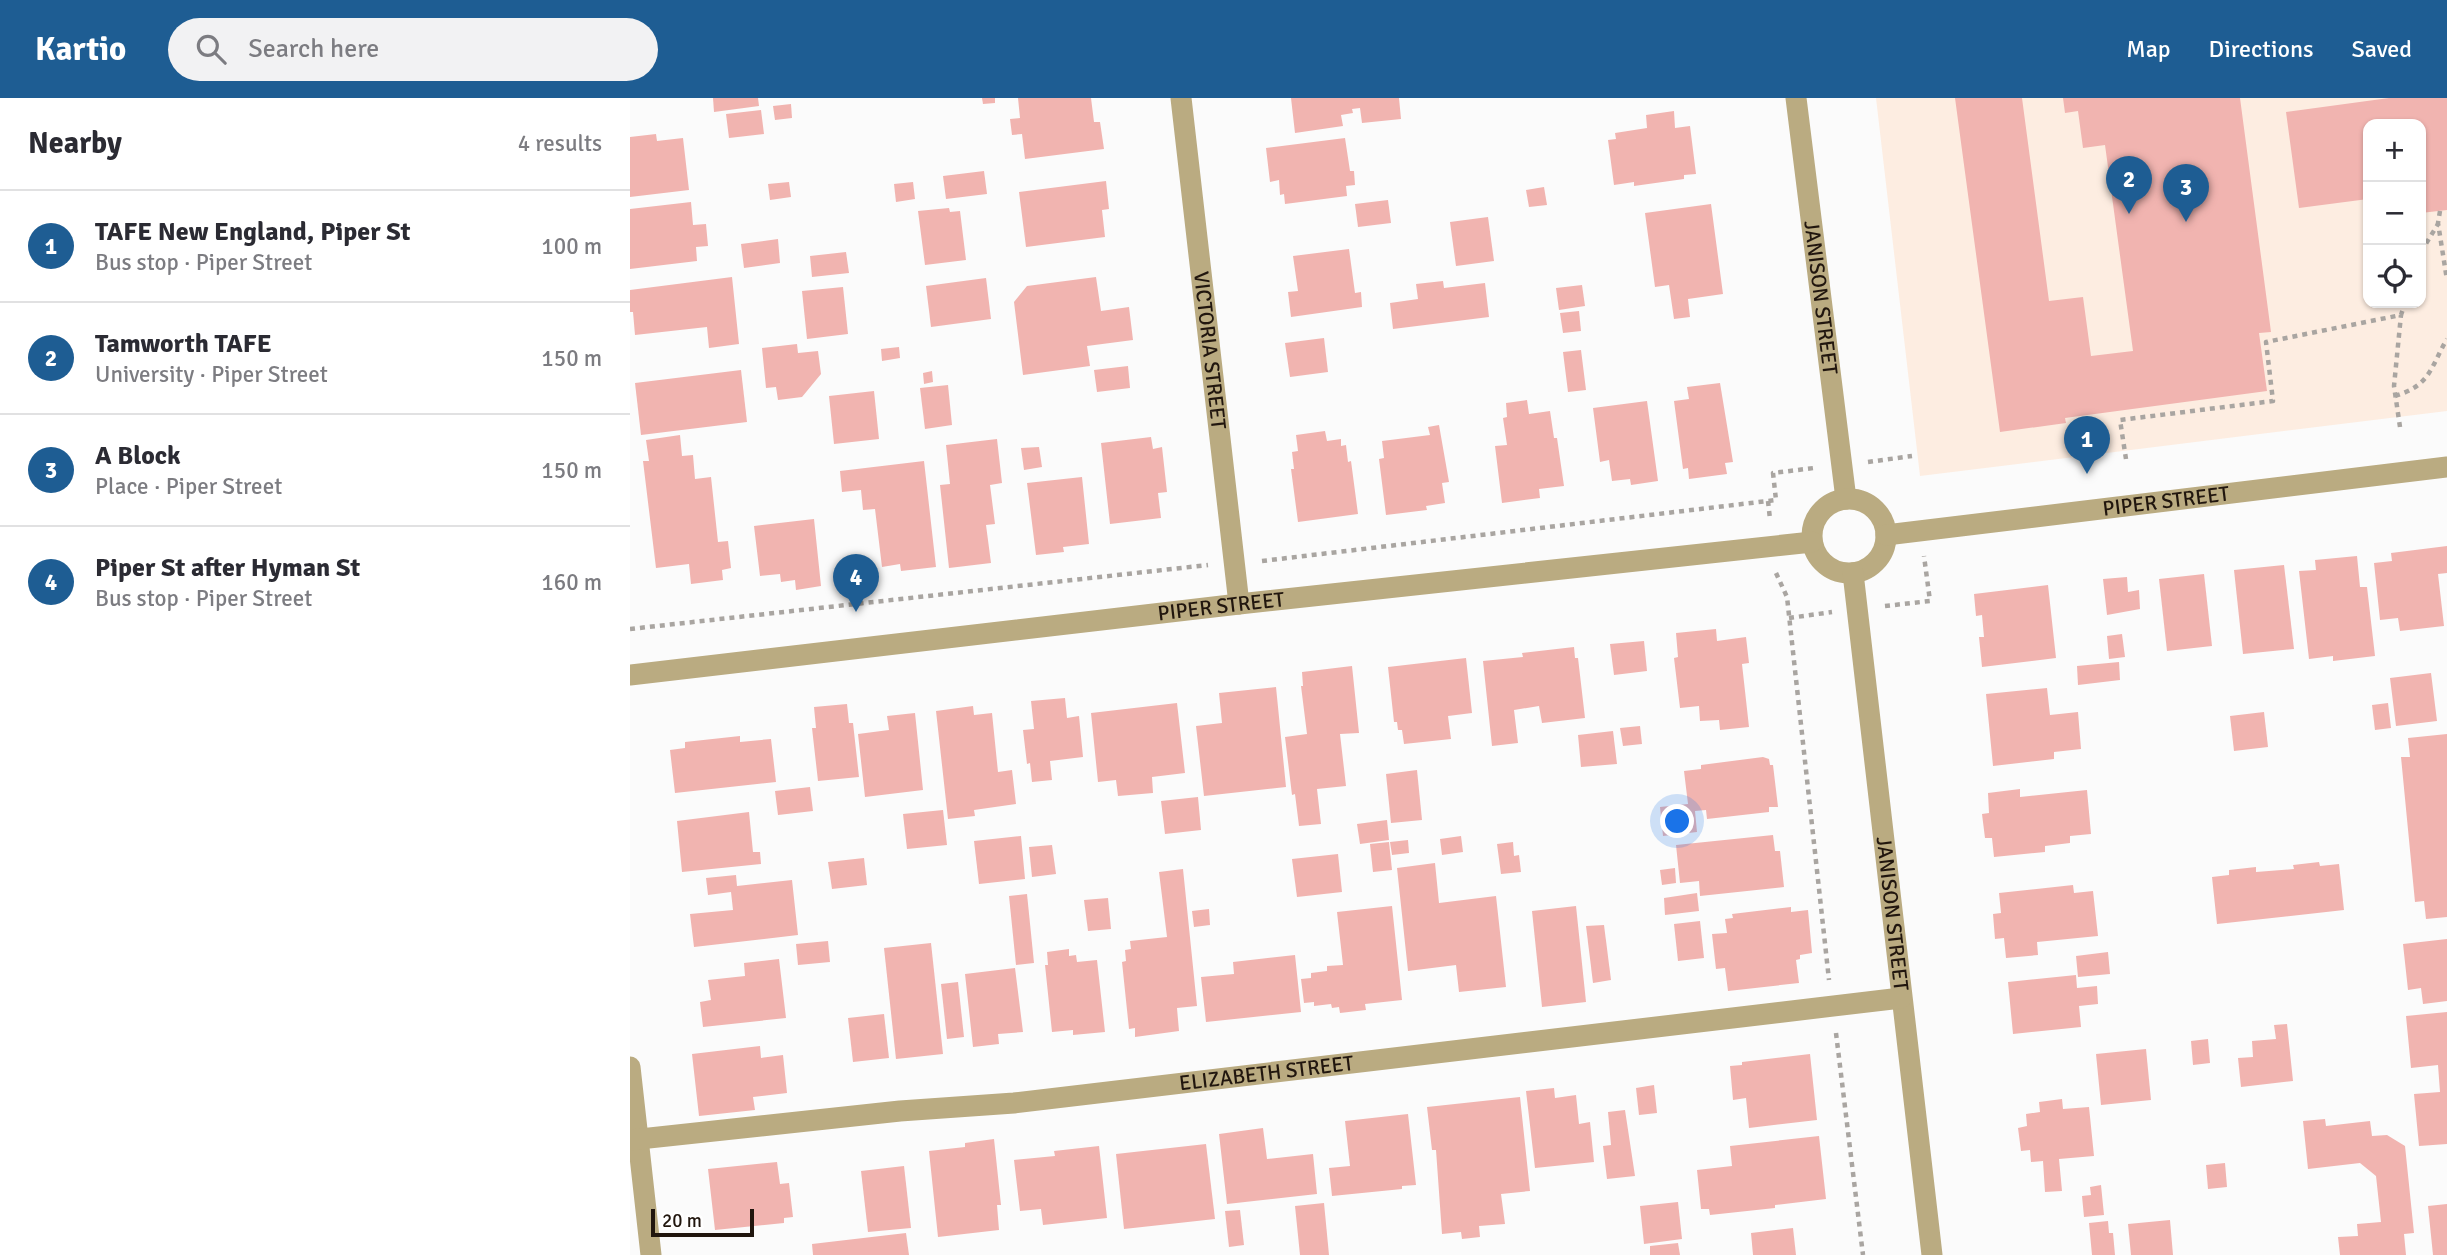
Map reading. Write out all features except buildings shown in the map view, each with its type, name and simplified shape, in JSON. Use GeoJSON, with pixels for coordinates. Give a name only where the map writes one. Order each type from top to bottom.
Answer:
{"type":"FeatureCollection","features":[{"type":"Feature","properties":{"kind":"street","name":"VICTORIA STREET"},"geometry":{"type":"LineString","coordinates":[[1181,98],[1239,604]]}},
{"type":"Feature","properties":{"kind":"street","name":"JANISON STREET"},"geometry":{"type":"LineString","coordinates":[[1796,98],[1846,499]]}},
{"type":"Feature","properties":{"kind":"street","name":"PIPER STREET"},"geometry":{"type":"LineString","coordinates":[[1886,535],[2447,467]]}},
{"type":"Feature","properties":{"kind":"street"},"geometry":{"type":"LineString","coordinates":[[1846,499],[1858,500],[1878,513],[1884,523],[1886,535],[1880,556],[1873,564],[1853,573],[1842,573],[1822,562],[1815,553],[1812,542],[1815,519],[1823,509],[1846,499]]}},
{"type":"Feature","properties":{"kind":"street","name":"PIPER STREET"},"geometry":{"type":"LineString","coordinates":[[630,675],[1239,604],[1812,542]]}},
{"type":"Feature","properties":{"kind":"street","name":"JANISON STREET"},"geometry":{"type":"LineString","coordinates":[[1853,573],[1932,1255]]}},
{"type":"Feature","properties":{"kind":"street","name":"ELIZABETH STREET"},"geometry":{"type":"LineString","coordinates":[[634,1140],[900,1111],[1014,1103],[1901,998]]}},
{"type":"Feature","properties":{"kind":"street"},"geometry":{"type":"LineString","coordinates":[[630,1067],[634,1140],[650,1255]]}},
{"type":"Feature","properties":{"kind":"path"},"geometry":{"type":"LineString","coordinates":[[2440,211],[2438,223],[2447,280]]}},
{"type":"Feature","properties":{"kind":"path"},"geometry":{"type":"LineString","coordinates":[[2425,245],[2438,223]]}},
{"type":"Feature","properties":{"kind":"path"},"geometry":{"type":"LineString","coordinates":[[2400,427],[2394,386],[2403,308]]}},
{"type":"Feature","properties":{"kind":"path"},"geometry":{"type":"LineString","coordinates":[[2126,458],[2120,421],[2273,401],[2266,342],[2401,315]]}},
{"type":"Feature","properties":{"kind":"path"},"geometry":{"type":"LineString","coordinates":[[2395,396],[2410,392],[2425,381],[2447,339]]}},
{"type":"Feature","properties":{"kind":"path"},"geometry":{"type":"LineString","coordinates":[[1883,460],[1912,456]]}},
{"type":"Feature","properties":{"kind":"path"},"geometry":{"type":"LineString","coordinates":[[1270,561],[1776,500],[1773,473],[1788,471]]}},
{"type":"Feature","properties":{"kind":"path"},"geometry":{"type":"LineString","coordinates":[[1768,501],[1769,513]]}},
{"type":"Feature","properties":{"kind":"path"},"geometry":{"type":"LineString","coordinates":[[1899,604],[1930,601],[1925,560]]}},
{"type":"Feature","properties":{"kind":"path"},"geometry":{"type":"LineString","coordinates":[[630,629],[1234,562]]}},
{"type":"Feature","properties":{"kind":"path"},"geometry":{"type":"LineString","coordinates":[[1776,577],[1787,597],[1831,990]]}},
{"type":"Feature","properties":{"kind":"path"},"geometry":{"type":"LineString","coordinates":[[1789,618],[1815,614]]}},
{"type":"Feature","properties":{"kind":"path"},"geometry":{"type":"LineString","coordinates":[[1835,1025],[1863,1255]]}},
{"type":"Feature","properties":{"kind":"shaded area"},"geometry":{"type":"Polygon","coordinates":[[[1876,98],[2447,98],[2447,411],[1920,476],[1876,98]]]}},
{"type":"Feature","properties":{"kind":"place","name":"Tamworth TAFE"},"geometry":{"type":"Point","coordinates":[2129,214]}},
{"type":"Feature","properties":{"kind":"place","name":"A Block"},"geometry":{"type":"Point","coordinates":[2186,222]}},
{"type":"Feature","properties":{"kind":"place","name":"TAFE New England, Piper St"},"geometry":{"type":"Point","coordinates":[2087,474]}},
{"type":"Feature","properties":{"kind":"place","name":"Piper St after Hyman St"},"geometry":{"type":"Point","coordinates":[856,612]}}]}
